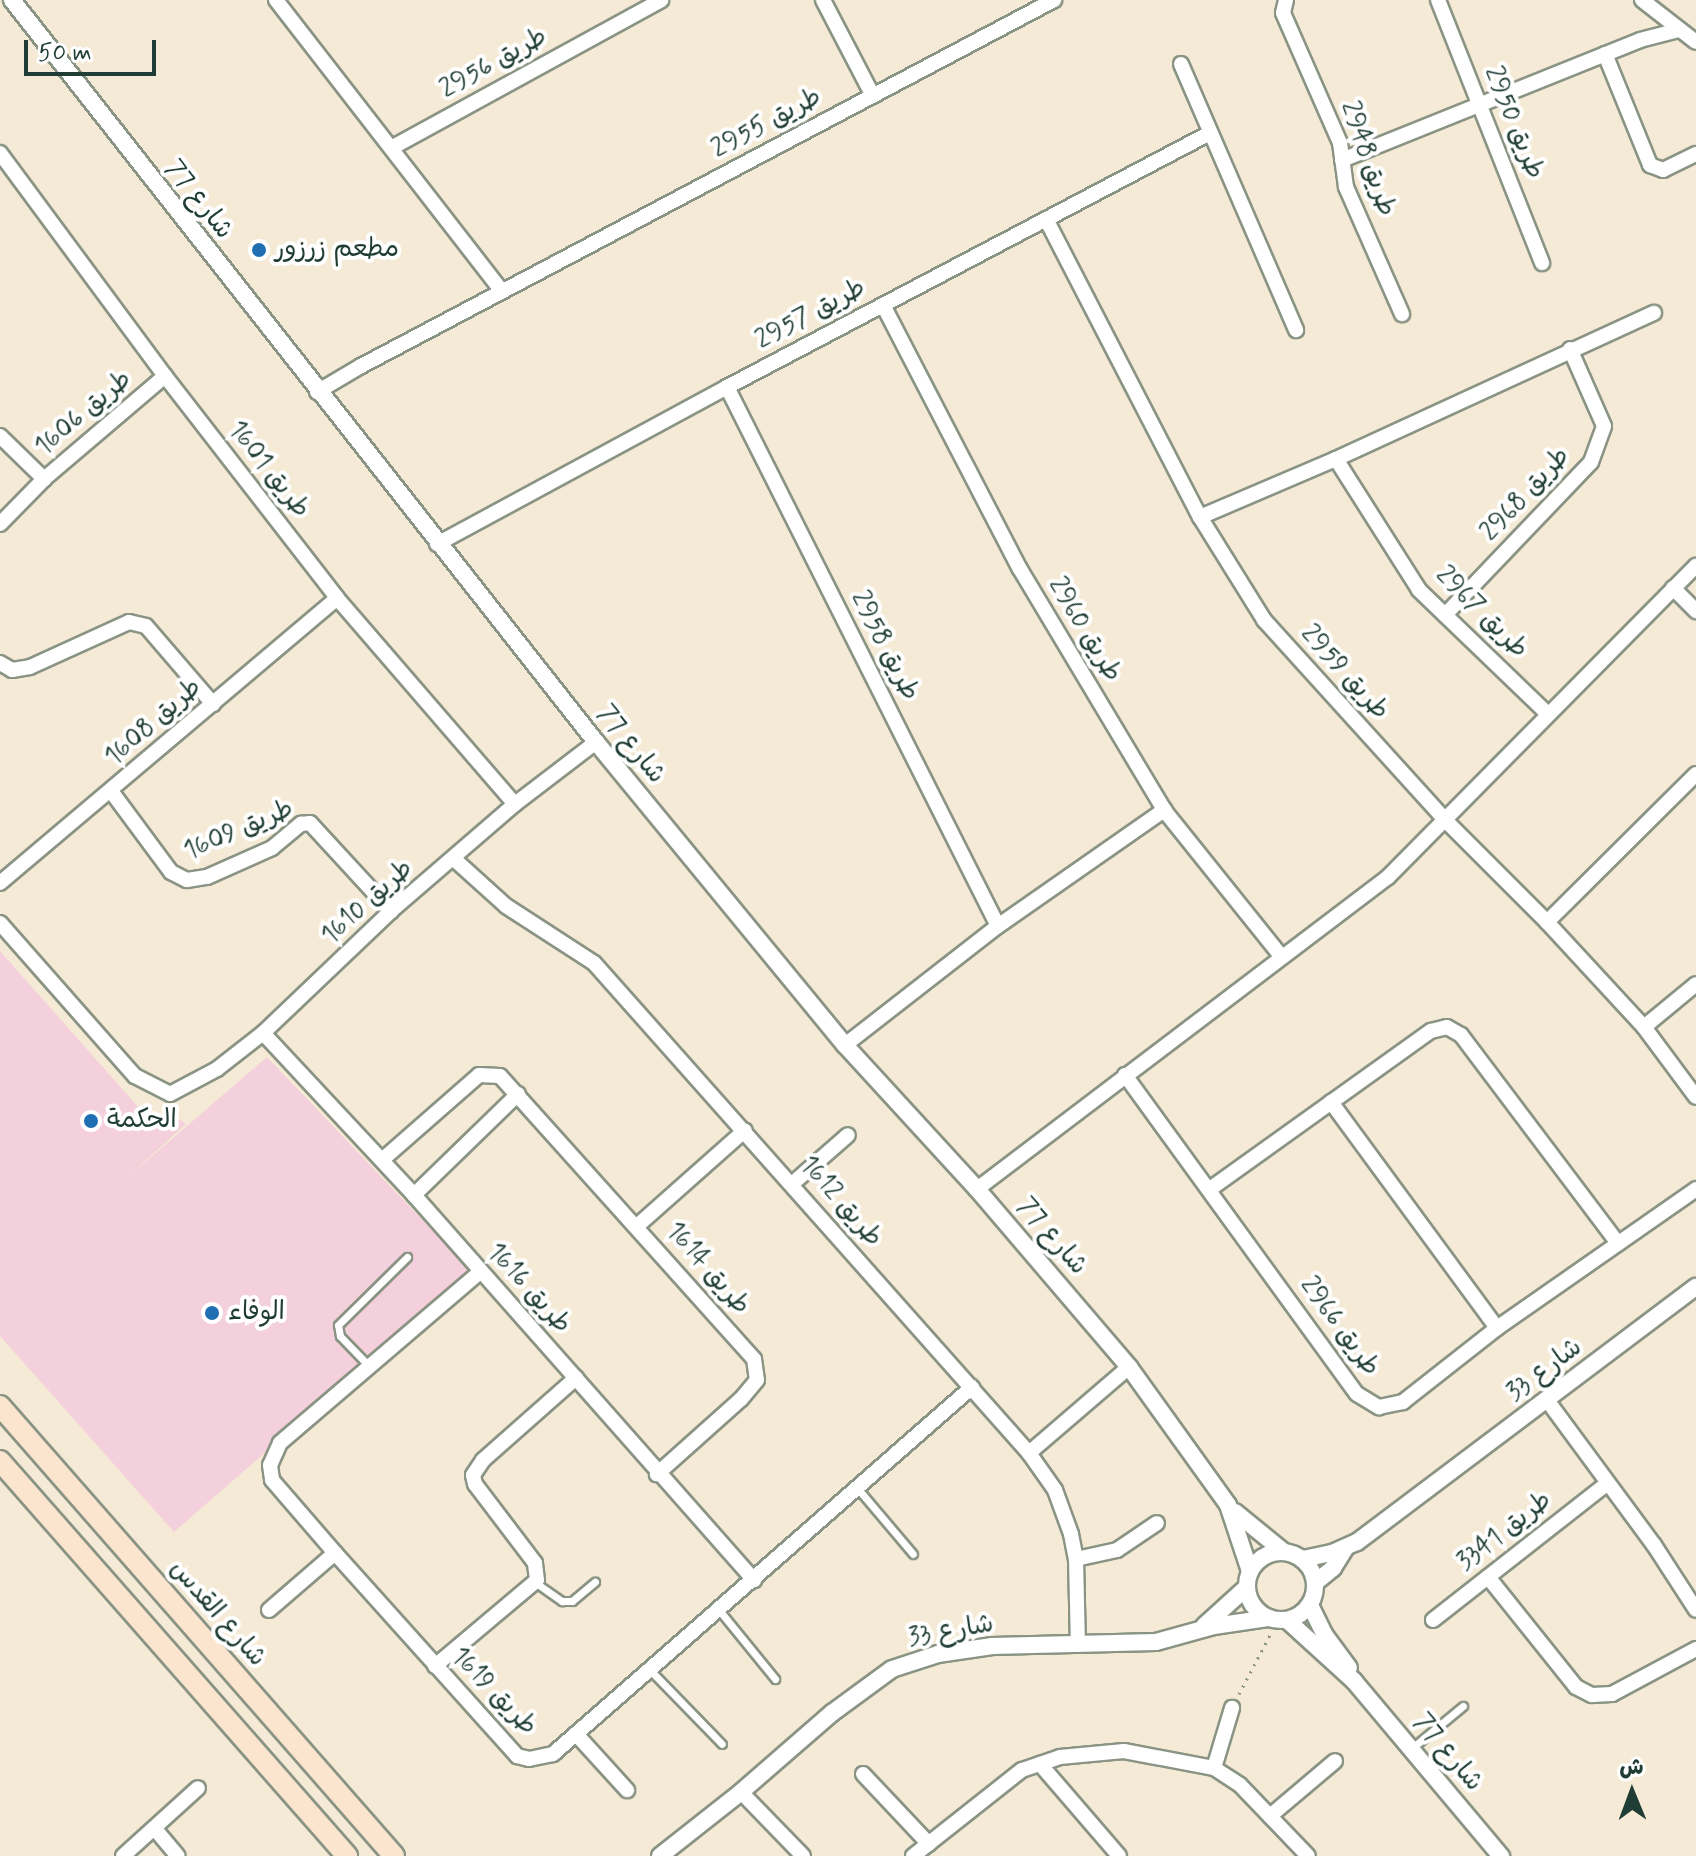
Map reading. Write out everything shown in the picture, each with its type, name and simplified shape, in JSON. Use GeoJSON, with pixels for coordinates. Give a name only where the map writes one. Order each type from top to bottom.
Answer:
{"type":"FeatureCollection","features":[{"type":"Feature","properties":{"kind":"main road","name":"شارع القدس"},"geometry":{"type":"LineString","coordinates":[[0,1406],[394,1856]]}},
{"type":"Feature","properties":{"kind":"main road"},"geometry":{"type":"LineString","coordinates":[[0,1461],[347,1856]]}},
{"type":"Feature","properties":{"kind":"street","name":"شارع 77"},"geometry":{"type":"LineString","coordinates":[[12,0],[317,392],[596,742],[845,1045],[977,1189],[1129,1367],[1228,1505],[1283,1551]]}},
{"type":"Feature","properties":{"kind":"street"},"geometry":{"type":"LineString","coordinates":[[276,0],[502,291]]}},
{"type":"Feature","properties":{"kind":"street","name":"طريق 2956"},"geometry":{"type":"LineString","coordinates":[[393,147],[661,0]]}},
{"type":"Feature","properties":{"kind":"street"},"geometry":{"type":"LineString","coordinates":[[823,0],[873,96]]}},
{"type":"Feature","properties":{"kind":"street","name":"طريق 2955"},"geometry":{"type":"LineString","coordinates":[[317,392],[1054,0]]}},
{"type":"Feature","properties":{"kind":"street","name":"طريق 2948"},"geometry":{"type":"LineString","coordinates":[[1286,0],[1283,13],[1337,135],[1349,195],[1402,314]]}},
{"type":"Feature","properties":{"kind":"street","name":"طريق 2950"},"geometry":{"type":"LineString","coordinates":[[1438,0],[1542,263]]}},
{"type":"Feature","properties":{"kind":"street"},"geometry":{"type":"LineString","coordinates":[[1642,0],[1696,42]]}},
{"type":"Feature","properties":{"kind":"street"},"geometry":{"type":"LineString","coordinates":[[1342,160],[1605,54],[1679,30]]}},
{"type":"Feature","properties":{"kind":"street"},"geometry":{"type":"LineString","coordinates":[[1605,54],[1650,165],[1663,170],[1696,154]]}},
{"type":"Feature","properties":{"kind":"street"},"geometry":{"type":"LineString","coordinates":[[1181,64],[1296,330]]}},
{"type":"Feature","properties":{"kind":"street","name":"طريق 2957"},"geometry":{"type":"LineString","coordinates":[[437,544],[727,387],[1210,133]]}},
{"type":"Feature","properties":{"kind":"street","name":"طريق 1601"},"geometry":{"type":"LineString","coordinates":[[3,162],[337,598],[515,804]]}},
{"type":"Feature","properties":{"kind":"street","name":"طريق 2959"},"geometry":{"type":"LineString","coordinates":[[1046,219],[1200,517],[1264,620],[1446,821],[1547,922],[1644,1027],[1696,1097]]}},
{"type":"Feature","properties":{"kind":"street","name":"طريق 2960"},"geometry":{"type":"LineString","coordinates":[[883,305],[1020,569],[1164,810],[1281,956]]}},
{"type":"Feature","properties":{"kind":"street"},"geometry":{"type":"LineString","coordinates":[[1200,517],[1336,459],[1654,313]]}},
{"type":"Feature","properties":{"kind":"street","name":"طريق 2968"},"geometry":{"type":"LineString","coordinates":[[1445,615],[1591,462],[1604,426],[1570,349]]}},
{"type":"Feature","properties":{"kind":"street","name":"طريق 1606"},"geometry":{"type":"LineString","coordinates":[[0,524],[44,479],[165,376]]}},
{"type":"Feature","properties":{"kind":"street","name":"طريق 2958"},"geometry":{"type":"LineString","coordinates":[[727,387],[998,926]]}},
{"type":"Feature","properties":{"kind":"street"},"geometry":{"type":"LineString","coordinates":[[0,436],[44,479]]}},
{"type":"Feature","properties":{"kind":"street","name":"طريق 2967"},"geometry":{"type":"LineString","coordinates":[[1336,459],[1419,590],[1548,714]]}},
{"type":"Feature","properties":{"kind":"street"},"geometry":{"type":"LineString","coordinates":[[977,1189],[1281,956],[1355,904],[1446,821],[1696,566]]}},
{"type":"Feature","properties":{"kind":"street"},"geometry":{"type":"LineString","coordinates":[[1673,588],[1696,611]]}},
{"type":"Feature","properties":{"kind":"street","name":"طريق 1608"},"geometry":{"type":"LineString","coordinates":[[0,883],[337,598]]}},
{"type":"Feature","properties":{"kind":"street"},"geometry":{"type":"LineString","coordinates":[[0,663],[12,670],[30,667],[129,622],[146,626],[213,704]]}},
{"type":"Feature","properties":{"kind":"street","name":"طريق 1610"},"geometry":{"type":"LineString","coordinates":[[0,923],[135,1076],[170,1094],[217,1069],[263,1033],[391,911],[515,804],[596,742]]}},
{"type":"Feature","properties":{"kind":"street"},"geometry":{"type":"LineString","coordinates":[[1547,922],[1696,774]]}},
{"type":"Feature","properties":{"kind":"street","name":"طريق 1609"},"geometry":{"type":"LineString","coordinates":[[111,791],[171,872],[187,880],[207,877],[272,848],[301,824],[310,823],[391,911]]}},
{"type":"Feature","properties":{"kind":"street"},"geometry":{"type":"LineString","coordinates":[[845,1045],[998,926],[1164,810]]}},
{"type":"Feature","properties":{"kind":"street","name":"طريق 1612"},"geometry":{"type":"LineString","coordinates":[[454,859],[506,906],[594,963],[1029,1453],[1055,1490],[1076,1559],[1078,1645]]}},
{"type":"Feature","properties":{"kind":"street"},"geometry":{"type":"LineString","coordinates":[[1644,1027],[1696,984]]}},
{"type":"Feature","properties":{"kind":"street"},"geometry":{"type":"LineString","coordinates":[[1210,1189],[1431,1031],[1447,1027],[1455,1030],[1618,1243]]}},
{"type":"Feature","properties":{"kind":"street","name":"طريق 1616"},"geometry":{"type":"LineString","coordinates":[[263,1033],[414,1195],[657,1474],[754,1580]]}},
{"type":"Feature","properties":{"kind":"street","name":"طريق 1614"},"geometry":{"type":"LineString","coordinates":[[382,1160],[479,1075],[500,1076],[754,1359],[757,1380],[741,1399],[657,1474]]}},
{"type":"Feature","properties":{"kind":"street","name":"طريق 2966"},"geometry":{"type":"LineString","coordinates":[[1125,1075],[1357,1394],[1371,1404],[1387,1407],[1403,1402],[1497,1328],[1696,1189]]}},
{"type":"Feature","properties":{"kind":"street"},"geometry":{"type":"LineString","coordinates":[[414,1195],[518,1094]]}},
{"type":"Feature","properties":{"kind":"street"},"geometry":{"type":"LineString","coordinates":[[1331,1102],[1497,1328]]}},
{"type":"Feature","properties":{"kind":"street"},"geometry":{"type":"LineString","coordinates":[[637,1226],[745,1130]]}},
{"type":"Feature","properties":{"kind":"street"},"geometry":{"type":"LineString","coordinates":[[792,1184],[848,1135]]}},
{"type":"Feature","properties":{"kind":"street","name":"طريق 1619"},"geometry":{"type":"LineString","coordinates":[[480,1272],[280,1443],[270,1465],[272,1480],[517,1756],[541,1759],[553,1754],[972,1387]]}},
{"type":"Feature","properties":{"kind":"street","name":"شارع 33"},"geometry":{"type":"LineString","coordinates":[[1316,1582],[1333,1568],[1345,1549],[1696,1287]]}},
{"type":"Feature","properties":{"kind":"street"},"geometry":{"type":"LineString","coordinates":[[1029,1453],[1129,1367]]}},
{"type":"Feature","properties":{"kind":"street"},"geometry":{"type":"LineString","coordinates":[[435,1666],[534,1582],[538,1570],[535,1563],[475,1484],[473,1475],[483,1460],[576,1378]]}},
{"type":"Feature","properties":{"kind":"street"},"geometry":{"type":"LineString","coordinates":[[1547,1400],[1654,1545],[1696,1610]]}},
{"type":"Feature","properties":{"kind":"street","name":"طريق 3341"},"geometry":{"type":"LineString","coordinates":[[1433,1620],[1608,1483]]}},
{"type":"Feature","properties":{"kind":"street","name":"شارع 77"},"geometry":{"type":"LineString","coordinates":[[1228,1505],[1248,1579]]}},
{"type":"Feature","properties":{"kind":"street"},"geometry":{"type":"LineString","coordinates":[[1076,1559],[1117,1550],[1157,1523]]}},
{"type":"Feature","properties":{"kind":"street","name":"شارع 33"},"geometry":{"type":"LineString","coordinates":[[1303,1559],[1345,1549]]}},
{"type":"Feature","properties":{"kind":"street"},"geometry":{"type":"LineString","coordinates":[[1283,1551],[1303,1559],[1316,1582],[1310,1605],[1278,1619],[1251,1603],[1248,1579],[1267,1554],[1283,1551]]}},
{"type":"Feature","properties":{"kind":"street"},"geometry":{"type":"LineString","coordinates":[[269,1610],[335,1553]]}},
{"type":"Feature","properties":{"kind":"street"},"geometry":{"type":"LineString","coordinates":[[1488,1577],[1576,1687],[1600,1696],[1618,1691],[1696,1649]]}},
{"type":"Feature","properties":{"kind":"street","name":"شارع 33"},"geometry":{"type":"LineString","coordinates":[[1196,1631],[1218,1616],[1248,1579]]}},
{"type":"Feature","properties":{"kind":"street","name":"شارع 77"},"geometry":{"type":"LineString","coordinates":[[1310,1605],[1354,1681]]}},
{"type":"Feature","properties":{"kind":"street","name":"شارع 77"},"geometry":{"type":"LineString","coordinates":[[1278,1619],[1354,1681],[1501,1856]]}},
{"type":"Feature","properties":{"kind":"street","name":"شارع 33"},"geometry":{"type":"LineString","coordinates":[[660,1856],[741,1792],[832,1713],[892,1669],[938,1654],[992,1646],[1156,1642],[1196,1631],[1278,1619]]}},
{"type":"Feature","properties":{"kind":"street"},"geometry":{"type":"LineString","coordinates":[[1214,1768],[1232,1708]]}},
{"type":"Feature","properties":{"kind":"street"},"geometry":{"type":"LineString","coordinates":[[576,1734],[627,1790]]}},
{"type":"Feature","properties":{"kind":"street"},"geometry":{"type":"LineString","coordinates":[[863,1774],[922,1852],[1022,1770],[1075,1754],[1124,1751],[1158,1754],[1214,1768],[1240,1785],[1308,1856]]}},
{"type":"Feature","properties":{"kind":"street"},"geometry":{"type":"LineString","coordinates":[[1270,1816],[1335,1761]]}},
{"type":"Feature","properties":{"kind":"street"},"geometry":{"type":"LineString","coordinates":[[1040,1764],[1119,1856]]}},
{"type":"Feature","properties":{"kind":"street"},"geometry":{"type":"LineString","coordinates":[[123,1856],[198,1788]]}},
{"type":"Feature","properties":{"kind":"street"},"geometry":{"type":"LineString","coordinates":[[741,1792],[803,1856]]}},
{"type":"Feature","properties":{"kind":"street"},"geometry":{"type":"LineString","coordinates":[[155,1829],[178,1856]]}},
{"type":"Feature","properties":{"kind":"street","name":"شارع 33"},"geometry":{"type":"LineString","coordinates":[[667,1856],[680,1842]]}},
{"type":"Feature","properties":{"kind":"lane"},"geometry":{"type":"LineString","coordinates":[[370,1367],[340,1336],[338,1325],[407,1257]]}},
{"type":"Feature","properties":{"kind":"lane"},"geometry":{"type":"LineString","coordinates":[[857,1488],[913,1554]]}},
{"type":"Feature","properties":{"kind":"lane"},"geometry":{"type":"LineString","coordinates":[[534,1582],[554,1599],[562,1601],[572,1601],[595,1582]]}},
{"type":"Feature","properties":{"kind":"lane"},"geometry":{"type":"LineString","coordinates":[[719,1610],[775,1679]]}},
{"type":"Feature","properties":{"kind":"lane"},"geometry":{"type":"LineString","coordinates":[[650,1670],[722,1744]]}},
{"type":"Feature","properties":{"kind":"lane"},"geometry":{"type":"LineString","coordinates":[[1412,1748],[1463,1706]]}},
{"type":"Feature","properties":{"kind":"path"},"geometry":{"type":"LineString","coordinates":[[1232,1708],[1278,1619]]}},
{"type":"Feature","properties":{"kind":"shaded area","name":"الوفاء"},"geometry":{"type":"Polygon","coordinates":[[[0,951],[147,1117],[173,1115],[186,1124],[122,1182],[267,1057],[472,1272],[174,1532],[0,1336],[0,951]]]}},
{"type":"Feature","properties":{"kind":"place","name":"مطعم زرزور"},"geometry":{"type":"Point","coordinates":[259,250]}},
{"type":"Feature","properties":{"kind":"place","name":"الحكمة"},"geometry":{"type":"Point","coordinates":[91,1121]}},
{"type":"Feature","properties":{"kind":"place","name":"الوفاء"},"geometry":{"type":"Point","coordinates":[212,1313]}}]}
